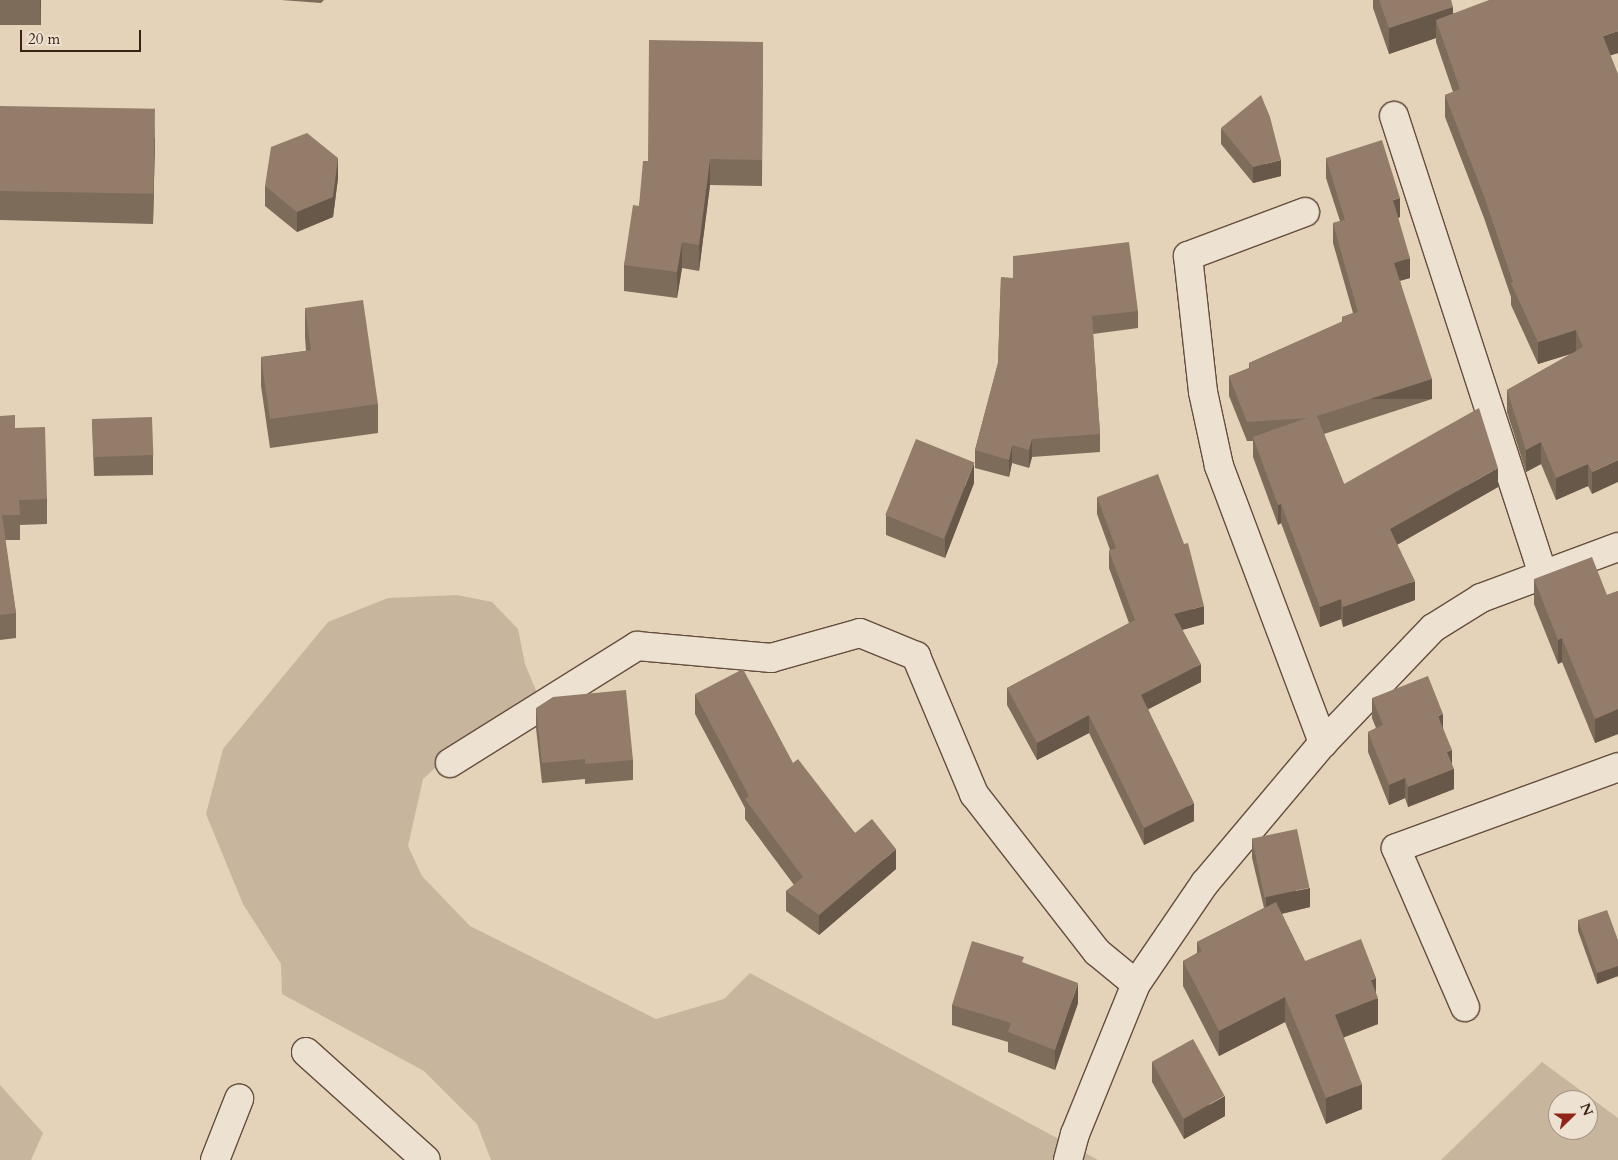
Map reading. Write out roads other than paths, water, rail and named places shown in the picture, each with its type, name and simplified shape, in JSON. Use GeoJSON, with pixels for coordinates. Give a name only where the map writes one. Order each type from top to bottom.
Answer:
{"type":"FeatureCollection","features":[{"type":"Feature","properties":{"kind":"street"},"geometry":{"type":"LineString","coordinates":[[1394,116],[1543,574]]}},
{"type":"Feature","properties":{"kind":"street"},"geometry":{"type":"LineString","coordinates":[[1304,212],[1188,256],[1203,392],[1219,466],[1323,743]]}},
{"type":"Feature","properties":{"kind":"street"},"geometry":{"type":"LineString","coordinates":[[1068,1160],[1075,1134],[1136,984],[1205,883],[1323,743],[1433,628],[1482,598],[1618,547]]}},
{"type":"Feature","properties":{"kind":"street"},"geometry":{"type":"LineString","coordinates":[[450,763],[637,646],[771,658],[860,633],[916,656],[974,794],[1097,952],[1136,984]]}},
{"type":"Feature","properties":{"kind":"street"},"geometry":{"type":"LineString","coordinates":[[1466,1007],[1396,848],[1618,767]]}},
{"type":"Feature","properties":{"kind":"street"},"geometry":{"type":"LineString","coordinates":[[306,1052],[426,1160]]}},
{"type":"Feature","properties":{"kind":"street"},"geometry":{"type":"LineString","coordinates":[[214,1160],[239,1099]]}}]}
